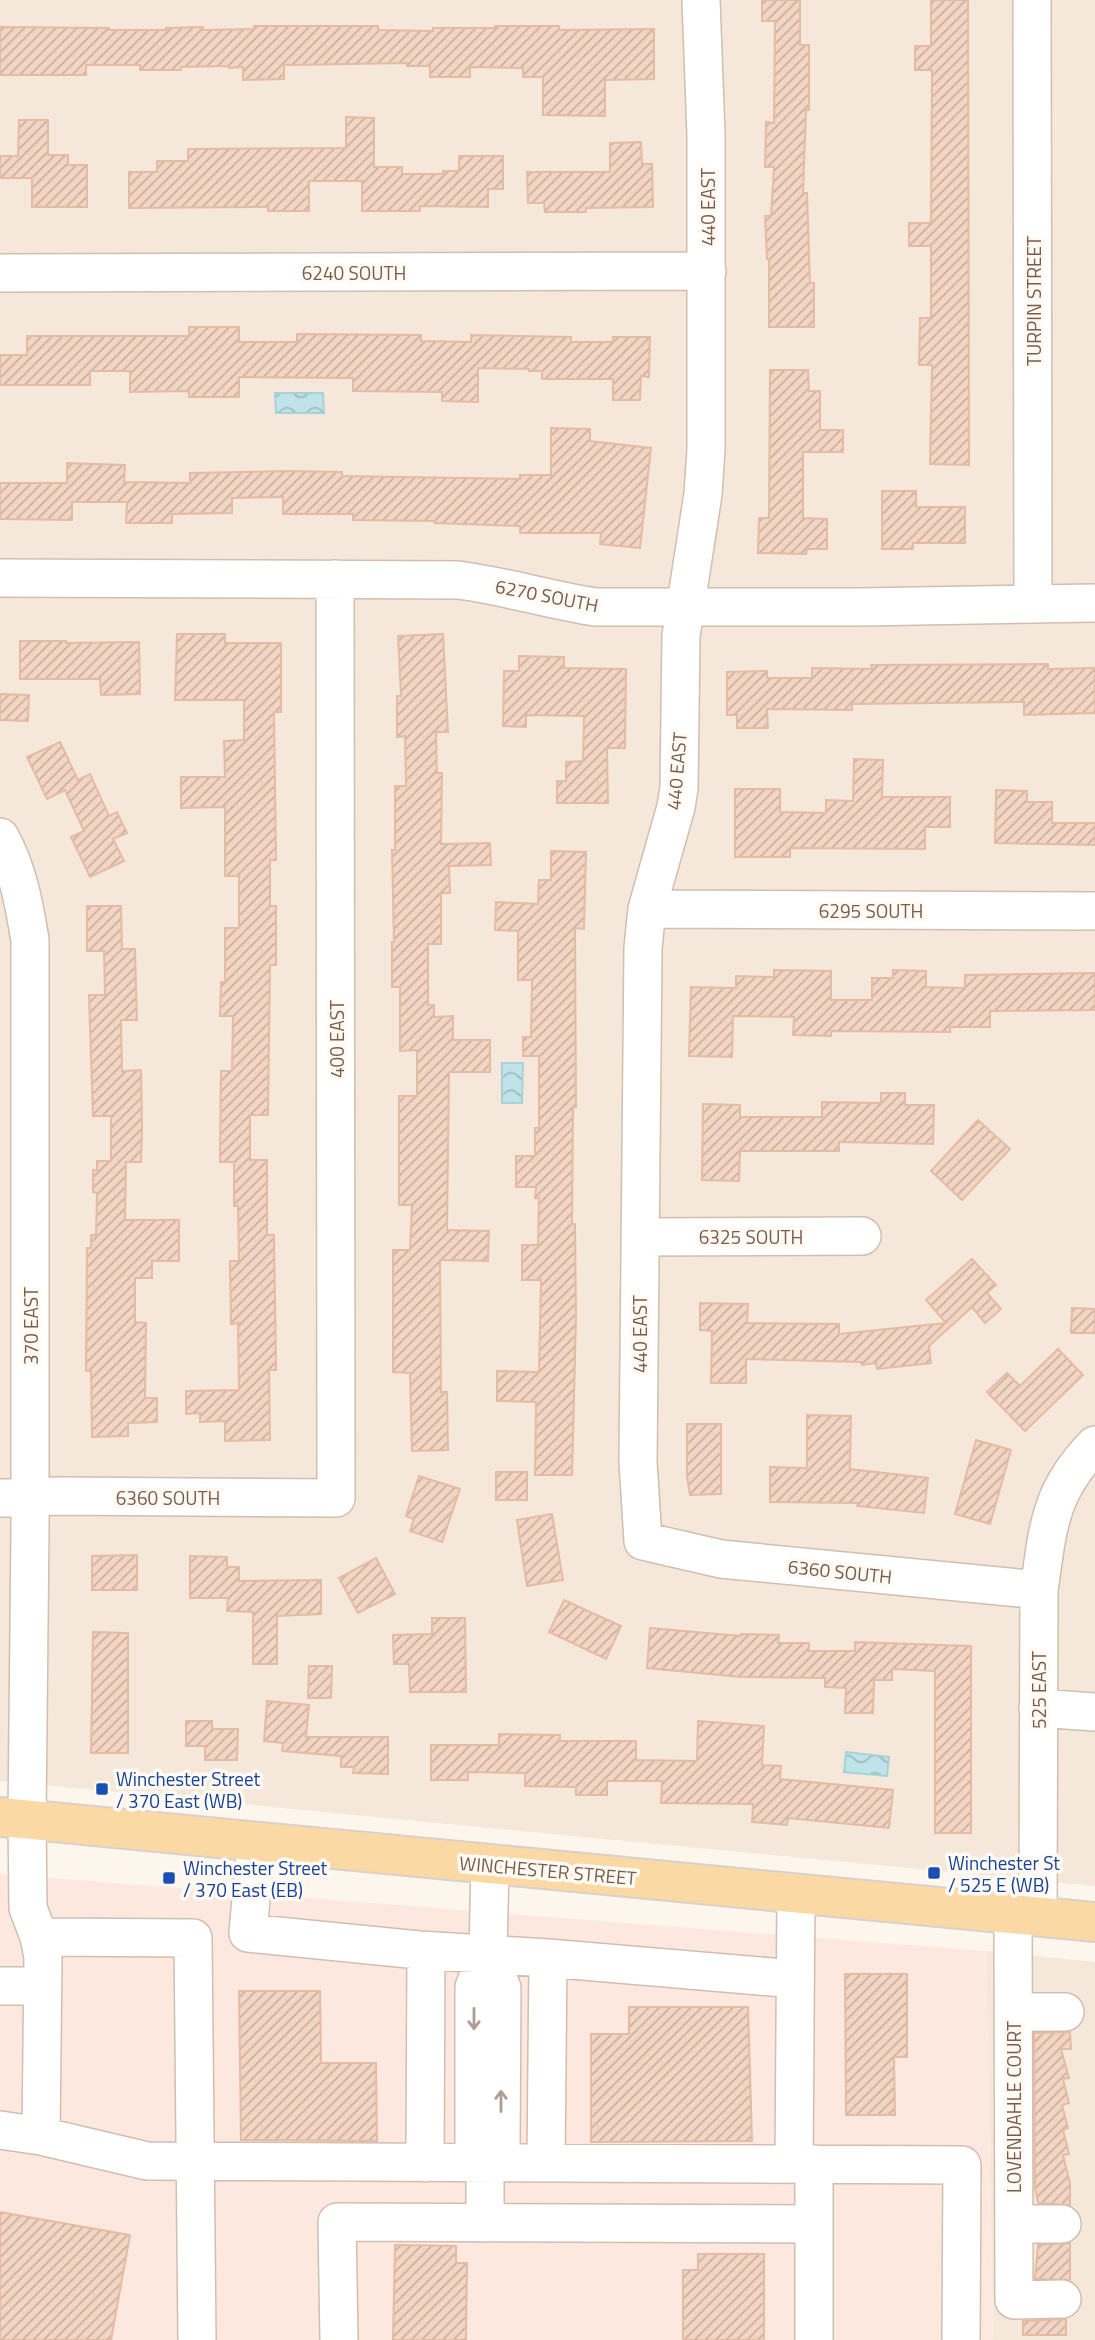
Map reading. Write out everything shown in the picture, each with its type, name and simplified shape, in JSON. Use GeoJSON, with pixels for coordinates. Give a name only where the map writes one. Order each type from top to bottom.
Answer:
{"type":"FeatureCollection","features":[{"type":"Feature","properties":{"kind":"main road","name":"WINCHESTER STREET"},"geometry":{"type":"LineString","coordinates":[[14,1818],[1095,1922]]}},
{"type":"Feature","properties":{"kind":"street","name":"440 EAST"},"geometry":{"type":"LineString","coordinates":[[643,1541],[638,1462],[641,996],[647,909],[679,788],[680,654],[684,608],[703,494],[706,449],[706,135],[701,0]]}},
{"type":"Feature","properties":{"kind":"street","name":"TURPIN STREET"},"geometry":{"type":"LineString","coordinates":[[1032,0],[1033,603]]}},
{"type":"Feature","properties":{"kind":"street","name":"6240 SOUTH"},"geometry":{"type":"LineString","coordinates":[[0,272],[707,271]]}},
{"type":"Feature","properties":{"kind":"street","name":"6270 SOUTH"},"geometry":{"type":"LineString","coordinates":[[0,578],[458,580],[499,585],[559,602],[595,607],[861,607],[1095,603]]}},
{"type":"Feature","properties":{"kind":"street","name":"400 EAST"},"geometry":{"type":"LineString","coordinates":[[335,579],[336,1498]]}},
{"type":"Feature","properties":{"kind":"street","name":"370 EAST"},"geometry":{"type":"LineString","coordinates":[[0,837],[9,853],[21,887],[30,940],[14,1001],[14,1818],[29,1908],[43,1957],[41,2136]]}},
{"type":"Feature","properties":{"kind":"street","name":"6295 SOUTH"},"geometry":{"type":"LineString","coordinates":[[647,909],[1095,911]]}},
{"type":"Feature","properties":{"kind":"street","name":"6325 SOUTH"},"geometry":{"type":"LineString","coordinates":[[640,1237],[862,1236]]}},
{"type":"Feature","properties":{"kind":"street","name":"525 EAST"},"geometry":{"type":"LineString","coordinates":[[1026,1915],[1038,1708],[1039,1590],[1059,1491],[1083,1457]]}},
{"type":"Feature","properties":{"kind":"street","name":"6360 SOUTH"},"geometry":{"type":"LineString","coordinates":[[15,1497],[336,1498]]}},
{"type":"Feature","properties":{"kind":"street","name":"6360 SOUTH"},"geometry":{"type":"LineString","coordinates":[[643,1541],[721,1559],[1039,1590]]}},
{"type":"Feature","properties":{"kind":"street"},"geometry":{"type":"LineString","coordinates":[[1038,1708],[1095,1712]]}},
{"type":"Feature","properties":{"kind":"street"},"geometry":{"type":"LineString","coordinates":[[256,1842],[248,1933],[426,1951],[548,1958],[795,1979]]}},
{"type":"Feature","properties":{"kind":"street"},"geometry":{"type":"LineString","coordinates":[[485,2223],[485,2163],[501,2145],[502,1988],[488,1954],[490,1864]]}},
{"type":"Feature","properties":{"kind":"street"},"geometry":{"type":"LineString","coordinates":[[796,1893],[795,1979],[804,2164],[814,2224],[814,2340]]}},
{"type":"Feature","properties":{"kind":"street","name":"LOVENDAHLE COURT"},"geometry":{"type":"LineString","coordinates":[[1026,1915],[1013,2012],[1014,2300],[1062,2299]]}},
{"type":"Feature","properties":{"kind":"street"},"geometry":{"type":"LineString","coordinates":[[39,1937],[193,1938],[197,2340]]}},
{"type":"Feature","properties":{"kind":"street"},"geometry":{"type":"LineString","coordinates":[[425,2163],[426,1951]]}},
{"type":"Feature","properties":{"kind":"street"},"geometry":{"type":"LineString","coordinates":[[546,2163],[548,1958]]}},
{"type":"Feature","properties":{"kind":"street"},"geometry":{"type":"LineString","coordinates":[[0,1986],[42,1986]]}},
{"type":"Feature","properties":{"kind":"street"},"geometry":{"type":"LineString","coordinates":[[1013,2012],[1065,2012]]}},
{"type":"Feature","properties":{"kind":"street"},"geometry":{"type":"LineString","coordinates":[[0,2130],[41,2136],[148,2161],[962,2165],[961,2340]]}},
{"type":"Feature","properties":{"kind":"street"},"geometry":{"type":"LineString","coordinates":[[338,2340],[337,2222],[814,2224]]}},
{"type":"Feature","properties":{"kind":"street"},"geometry":{"type":"LineString","coordinates":[[1014,2224],[1062,2224]]}},
{"type":"Feature","properties":{"kind":"shaded area"},"geometry":{"type":"Polygon","coordinates":[[[0,0],[1095,0],[1095,1886],[0,1781],[0,0]]]}},
{"type":"Feature","properties":{"kind":"shaded area"},"geometry":{"type":"Polygon","coordinates":[[[0,1874],[986,1951],[993,2340],[0,2340],[0,1874]]]}},
{"type":"Feature","properties":{"kind":"shaded area"},"geometry":{"type":"Polygon","coordinates":[[[986,1951],[1095,1962],[1095,2340],[993,2340],[986,1951]]]}},
{"type":"Feature","properties":{"kind":"water"},"geometry":{"type":"Polygon","coordinates":[[[275,393],[323,393],[324,413],[276,413],[275,393]]]}},
{"type":"Feature","properties":{"kind":"water"},"geometry":{"type":"Polygon","coordinates":[[[502,1063],[523,1063],[522,1103],[502,1103],[502,1063]]]}},
{"type":"Feature","properties":{"kind":"water"},"geometry":{"type":"Polygon","coordinates":[[[846,1752],[889,1757],[887,1776],[844,1772],[846,1752]]]}},
{"type":"Feature","properties":{"kind":"building"},"geometry":{"type":"Polygon","coordinates":[[[762,0],[800,0],[800,45],[809,45],[809,110],[806,110],[803,193],[807,193],[810,283],[814,283],[814,327],[769,327],[769,259],[765,216],[771,216],[774,167],[765,167],[766,122],[774,123],[775,21],[762,21],[762,0]]]}},
{"type":"Feature","properties":{"kind":"building"},"geometry":{"type":"Polygon","coordinates":[[[931,0],[968,0],[969,465],[930,464],[932,365],[919,365],[920,318],[931,318],[931,246],[909,246],[909,223],[931,223],[932,70],[915,70],[915,46],[931,46],[931,0]]]}},
{"type":"Feature","properties":{"kind":"building"},"geometry":{"type":"Polygon","coordinates":[[[254,26],[378,26],[378,30],[433,31],[433,28],[495,26],[559,26],[559,30],[654,29],[654,79],[605,80],[605,116],[543,115],[543,77],[523,77],[523,68],[470,67],[470,77],[430,77],[430,66],[407,66],[407,63],[284,65],[284,79],[243,80],[243,67],[140,70],[140,65],[86,65],[86,75],[0,75],[0,27],[166,30],[203,27],[203,30],[254,29],[254,26]]]}},
{"type":"Feature","properties":{"kind":"building"},"geometry":{"type":"Polygon","coordinates":[[[346,117],[374,118],[374,167],[402,167],[402,174],[443,174],[443,171],[459,171],[459,156],[503,156],[503,189],[488,189],[488,207],[420,206],[420,211],[362,211],[362,181],[309,181],[309,211],[268,211],[268,207],[129,208],[129,172],[157,172],[157,161],[188,161],[188,149],[346,148],[346,117]]]}},
{"type":"Feature","properties":{"kind":"building"},"geometry":{"type":"Polygon","coordinates":[[[19,120],[48,120],[48,155],[68,155],[68,165],[87,165],[87,207],[32,207],[32,178],[0,178],[0,156],[18,156],[19,120]]]}},
{"type":"Feature","properties":{"kind":"building"},"geometry":{"type":"Polygon","coordinates":[[[641,142],[642,164],[652,164],[653,207],[545,212],[544,203],[528,203],[527,172],[610,172],[610,143],[641,142]]]}},
{"type":"Feature","properties":{"kind":"building"},"geometry":{"type":"Polygon","coordinates":[[[189,327],[239,327],[239,342],[297,342],[297,334],[421,335],[421,341],[471,342],[471,335],[571,337],[571,342],[613,342],[613,337],[650,337],[649,377],[641,376],[640,400],[613,400],[613,379],[542,379],[542,371],[478,368],[478,402],[442,401],[442,392],[353,391],[353,378],[239,377],[239,397],[189,397],[189,391],[130,392],[130,371],[90,371],[90,385],[0,385],[0,355],[27,355],[27,336],[189,336],[189,327]]]}},
{"type":"Feature","properties":{"kind":"building"},"geometry":{"type":"Polygon","coordinates":[[[770,370],[808,370],[809,391],[820,391],[820,430],[843,430],[843,452],[803,452],[803,518],[827,519],[827,549],[807,549],[806,554],[758,553],[759,518],[769,518],[770,370]]]}},
{"type":"Feature","properties":{"kind":"building"},"geometry":{"type":"Polygon","coordinates":[[[551,428],[590,429],[590,441],[651,448],[640,548],[600,544],[601,533],[520,533],[520,526],[353,520],[353,514],[283,514],[283,497],[232,498],[232,513],[172,514],[172,523],[126,523],[127,502],[72,502],[72,520],[0,519],[0,483],[67,483],[67,463],[125,465],[124,482],[190,483],[190,473],[288,471],[342,472],[342,476],[520,479],[520,475],[551,475],[551,428]]]}},
{"type":"Feature","properties":{"kind":"building"},"geometry":{"type":"Polygon","coordinates":[[[882,491],[916,491],[916,507],[965,507],[965,543],[913,543],[913,549],[882,549],[882,491]]]}},
{"type":"Feature","properties":{"kind":"building"},"geometry":{"type":"Polygon","coordinates":[[[177,634],[225,634],[225,643],[281,643],[281,712],[274,712],[276,860],[270,860],[270,906],[276,906],[276,965],[270,965],[268,1115],[250,1115],[250,1160],[267,1160],[267,1235],[274,1235],[276,1370],[269,1370],[270,1440],[225,1441],[225,1421],[200,1422],[200,1413],[186,1414],[186,1391],[239,1390],[238,1323],[231,1324],[230,1261],[239,1261],[238,1206],[234,1206],[234,1162],[220,1162],[221,1071],[232,1071],[233,1016],[220,1016],[221,982],[225,982],[225,928],[239,928],[239,876],[225,876],[225,807],[181,808],[181,777],[225,777],[224,741],[244,740],[244,700],[175,700],[177,634]]]}},
{"type":"Feature","properties":{"kind":"building"},"geometry":{"type":"Polygon","coordinates":[[[443,634],[448,732],[436,732],[437,773],[442,773],[441,844],[490,843],[491,865],[449,866],[450,893],[441,893],[441,944],[428,944],[428,1005],[434,1005],[434,1017],[453,1016],[453,1040],[490,1040],[490,1072],[449,1072],[447,1230],[489,1231],[488,1261],[440,1260],[441,1392],[447,1392],[448,1450],[412,1451],[410,1373],[393,1372],[393,1250],[410,1250],[412,1205],[399,1205],[399,1096],[417,1096],[417,1050],[400,1051],[400,987],[392,987],[395,786],[406,786],[405,736],[397,737],[397,696],[401,696],[398,636],[443,634]]]}},
{"type":"Feature","properties":{"kind":"building"},"geometry":{"type":"Polygon","coordinates":[[[20,641],[139,642],[140,694],[101,695],[100,679],[20,679],[20,641]]]}},
{"type":"Feature","properties":{"kind":"building"},"geometry":{"type":"Polygon","coordinates":[[[519,656],[564,657],[564,668],[626,669],[625,748],[607,748],[608,803],[557,803],[557,781],[566,781],[566,762],[583,761],[584,716],[526,715],[526,727],[503,726],[504,671],[519,671],[519,656]]]}},
{"type":"Feature","properties":{"kind":"building"},"geometry":{"type":"Polygon","coordinates":[[[1048,664],[1048,669],[1095,668],[1095,713],[1024,715],[1024,702],[852,704],[852,710],[767,709],[768,728],[737,728],[737,715],[727,715],[727,672],[767,671],[767,678],[812,678],[812,668],[1048,664]]]}},
{"type":"Feature","properties":{"kind":"building"},"geometry":{"type":"Polygon","coordinates":[[[0,694],[29,695],[28,721],[0,720],[0,694]]]}},
{"type":"Feature","properties":{"kind":"building"},"geometry":{"type":"Polygon","coordinates":[[[60,742],[78,780],[90,774],[109,816],[117,812],[127,833],[113,839],[124,861],[90,877],[71,837],[84,831],[65,790],[47,799],[27,757],[60,742]]]}},
{"type":"Feature","properties":{"kind":"building"},"geometry":{"type":"Polygon","coordinates":[[[854,759],[883,760],[882,797],[950,797],[950,827],[925,827],[925,849],[790,848],[790,857],[735,857],[735,789],[780,789],[780,812],[826,813],[826,800],[853,801],[854,759]]]}},
{"type":"Feature","properties":{"kind":"building"},"geometry":{"type":"Polygon","coordinates":[[[996,790],[1027,791],[1027,802],[1052,802],[1052,823],[1095,823],[1095,845],[995,843],[996,790]]]}},
{"type":"Feature","properties":{"kind":"building"},"geometry":{"type":"Polygon","coordinates":[[[551,851],[586,852],[584,929],[575,928],[576,1107],[573,1107],[572,1224],[575,1224],[576,1318],[572,1475],[535,1475],[536,1402],[497,1401],[497,1371],[539,1372],[541,1280],[522,1280],[522,1245],[538,1245],[539,1198],[535,1198],[536,1187],[516,1187],[516,1156],[535,1156],[535,1128],[539,1128],[539,1056],[523,1056],[523,1037],[531,1037],[532,980],[518,980],[518,931],[495,930],[496,902],[538,904],[539,880],[551,880],[551,851]]]}},
{"type":"Feature","properties":{"kind":"building"},"geometry":{"type":"Polygon","coordinates":[[[87,906],[121,906],[122,949],[135,949],[137,1020],[121,1020],[122,1071],[141,1070],[141,1162],[126,1162],[125,1220],[179,1220],[179,1261],[152,1261],[152,1278],[135,1278],[135,1322],[146,1323],[145,1398],[157,1398],[157,1422],[128,1423],[128,1436],[92,1437],[91,1371],[86,1371],[87,1248],[91,1248],[91,1235],[96,1235],[97,1193],[93,1192],[93,1170],[97,1170],[97,1161],[111,1161],[111,1116],[93,1116],[89,995],[105,995],[104,951],[87,951],[87,906]]]}},
{"type":"Feature","properties":{"kind":"building"},"geometry":{"type":"Polygon","coordinates":[[[774,970],[831,971],[831,1000],[872,1000],[872,978],[893,978],[893,970],[926,971],[926,987],[965,988],[965,975],[1095,973],[1095,1010],[990,1011],[990,1027],[950,1027],[950,1032],[831,1031],[831,1036],[793,1035],[794,1017],[733,1016],[732,1057],[689,1056],[691,987],[736,988],[736,976],[774,977],[774,970]]]}},
{"type":"Feature","properties":{"kind":"building"},"geometry":{"type":"Polygon","coordinates":[[[881,1093],[905,1093],[905,1105],[934,1105],[933,1144],[839,1142],[839,1151],[740,1151],[739,1181],[702,1180],[703,1104],[740,1105],[740,1117],[822,1117],[822,1102],[881,1103],[881,1093]]]}},
{"type":"Feature","properties":{"kind":"building"},"geometry":{"type":"Polygon","coordinates":[[[978,1120],[1010,1149],[962,1200],[931,1171],[978,1120]]]}},
{"type":"Feature","properties":{"kind":"building"},"geometry":{"type":"Polygon","coordinates":[[[972,1259],[996,1285],[987,1293],[1001,1309],[985,1323],[972,1307],[929,1346],[931,1363],[877,1369],[876,1363],[862,1365],[861,1362],[746,1359],[746,1383],[711,1383],[712,1331],[700,1330],[700,1303],[748,1304],[747,1323],[839,1324],[839,1334],[946,1323],[926,1300],[972,1259]]]}},
{"type":"Feature","properties":{"kind":"building"},"geometry":{"type":"Polygon","coordinates":[[[1072,1308],[1095,1309],[1095,1333],[1071,1333],[1072,1308]]]}},
{"type":"Feature","properties":{"kind":"building"},"geometry":{"type":"Polygon","coordinates":[[[1058,1349],[1083,1375],[1025,1431],[987,1392],[1007,1373],[1020,1386],[1058,1349]]]}},
{"type":"Feature","properties":{"kind":"building"},"geometry":{"type":"Polygon","coordinates":[[[807,1415],[851,1416],[850,1469],[928,1478],[924,1513],[857,1506],[858,1503],[770,1502],[770,1467],[807,1468],[807,1415]]]}},
{"type":"Feature","properties":{"kind":"building"},"geometry":{"type":"Polygon","coordinates":[[[687,1424],[721,1424],[721,1494],[690,1495],[687,1477],[687,1424]]]}},
{"type":"Feature","properties":{"kind":"building"},"geometry":{"type":"Polygon","coordinates":[[[976,1440],[1011,1450],[990,1524],[955,1514],[976,1440]]]}},
{"type":"Feature","properties":{"kind":"building"},"geometry":{"type":"Polygon","coordinates":[[[496,1472],[527,1472],[527,1500],[496,1500],[496,1472]]]}},
{"type":"Feature","properties":{"kind":"building"},"geometry":{"type":"Polygon","coordinates":[[[419,1476],[460,1489],[442,1542],[410,1531],[414,1519],[406,1516],[419,1476]]]}},
{"type":"Feature","properties":{"kind":"building"},"geometry":{"type":"Polygon","coordinates":[[[552,1514],[563,1580],[527,1586],[517,1520],[552,1514]]]}},
{"type":"Feature","properties":{"kind":"building"},"geometry":{"type":"Polygon","coordinates":[[[137,1555],[137,1590],[92,1590],[92,1556],[137,1555]]]}},
{"type":"Feature","properties":{"kind":"building"},"geometry":{"type":"Polygon","coordinates":[[[190,1556],[227,1557],[227,1567],[239,1567],[239,1581],[321,1580],[321,1614],[277,1616],[277,1664],[253,1664],[253,1612],[227,1611],[228,1598],[190,1598],[190,1556]]]}},
{"type":"Feature","properties":{"kind":"building"},"geometry":{"type":"Polygon","coordinates":[[[376,1558],[395,1594],[358,1613],[339,1578],[376,1558]]]}},
{"type":"Feature","properties":{"kind":"building"},"geometry":{"type":"Polygon","coordinates":[[[564,1600],[621,1626],[606,1659],[549,1632],[564,1600]]]}},
{"type":"Feature","properties":{"kind":"building"},"geometry":{"type":"Polygon","coordinates":[[[432,1618],[465,1618],[466,1692],[410,1692],[409,1664],[394,1664],[393,1635],[432,1634],[432,1618]]]}},
{"type":"Feature","properties":{"kind":"building"},"geometry":{"type":"Polygon","coordinates":[[[650,1628],[741,1636],[779,1635],[778,1643],[809,1643],[809,1651],[855,1651],[855,1642],[971,1646],[971,1833],[935,1833],[935,1671],[892,1669],[892,1680],[874,1680],[873,1713],[845,1713],[846,1688],[825,1687],[825,1678],[741,1677],[647,1668],[650,1628]]]}},
{"type":"Feature","properties":{"kind":"building"},"geometry":{"type":"Polygon","coordinates":[[[93,1632],[128,1633],[128,1753],[91,1753],[93,1632]]]}},
{"type":"Feature","properties":{"kind":"building"},"geometry":{"type":"Polygon","coordinates":[[[309,1666],[332,1666],[331,1698],[308,1698],[309,1666]]]}},
{"type":"Feature","properties":{"kind":"building"},"geometry":{"type":"Polygon","coordinates":[[[267,1701],[309,1705],[306,1737],[388,1737],[388,1774],[353,1773],[354,1767],[341,1767],[341,1756],[282,1751],[283,1743],[264,1741],[267,1701]]]}},
{"type":"Feature","properties":{"kind":"building"},"geometry":{"type":"Polygon","coordinates":[[[186,1721],[212,1721],[212,1729],[238,1729],[237,1760],[205,1760],[205,1746],[186,1746],[186,1721]]]}},
{"type":"Feature","properties":{"kind":"building"},"geometry":{"type":"Polygon","coordinates":[[[698,1721],[764,1726],[762,1765],[781,1766],[780,1779],[893,1790],[889,1828],[788,1818],[787,1825],[752,1822],[753,1804],[661,1803],[662,1781],[607,1781],[607,1795],[576,1795],[576,1787],[525,1786],[525,1773],[468,1772],[468,1780],[431,1780],[431,1745],[499,1745],[499,1734],[560,1735],[560,1741],[636,1741],[636,1760],[697,1761],[698,1721]]]}},
{"type":"Feature","properties":{"kind":"building"},"geometry":{"type":"Polygon","coordinates":[[[845,1974],[907,1974],[907,2057],[894,2057],[895,2115],[846,2115],[845,1974]]]}},
{"type":"Feature","properties":{"kind":"building"},"geometry":{"type":"Polygon","coordinates":[[[239,1991],[320,1991],[321,2063],[376,2063],[377,2141],[241,2140],[239,1991]]]}},
{"type":"Feature","properties":{"kind":"building"},"geometry":{"type":"Polygon","coordinates":[[[629,2007],[748,2007],[752,2141],[591,2142],[591,2034],[629,2034],[629,2007]]]}},
{"type":"Feature","properties":{"kind":"building"},"geometry":{"type":"Polygon","coordinates":[[[1070,2032],[1071,2049],[1061,2049],[1069,2078],[1063,2079],[1069,2103],[1062,2105],[1068,2128],[1063,2130],[1069,2154],[1063,2155],[1070,2183],[1070,2205],[1038,2203],[1035,2188],[1034,2033],[1070,2032]]]}},
{"type":"Feature","properties":{"kind":"building"},"geometry":{"type":"Polygon","coordinates":[[[0,2212],[130,2235],[111,2340],[0,2340],[0,2212]]]}},
{"type":"Feature","properties":{"kind":"building"},"geometry":{"type":"Polygon","coordinates":[[[1070,2243],[1070,2280],[1035,2279],[1038,2245],[1070,2243]]]}},
{"type":"Feature","properties":{"kind":"building"},"geometry":{"type":"Polygon","coordinates":[[[395,2245],[456,2246],[456,2263],[467,2263],[466,2340],[393,2340],[395,2245]]]}},
{"type":"Feature","properties":{"kind":"building"},"geometry":{"type":"Polygon","coordinates":[[[698,2254],[764,2254],[764,2340],[683,2340],[683,2270],[698,2270],[698,2254]]]}},
{"type":"Feature","properties":{"kind":"building"},"geometry":{"type":"Polygon","coordinates":[[[1066,2319],[1066,2335],[1023,2335],[1023,2321],[1066,2319]]]}},
{"type":"Feature","properties":{"kind":"place","name":"Winchester Street / 370 East (WB)"},"geometry":{"type":"Point","coordinates":[102,1789]}},
{"type":"Feature","properties":{"kind":"place","name":"Winchester St / 525 E (WB)"},"geometry":{"type":"Point","coordinates":[934,1873]}},
{"type":"Feature","properties":{"kind":"place","name":"Winchester Street / 370 East (EB)"},"geometry":{"type":"Point","coordinates":[169,1878]}}]}
